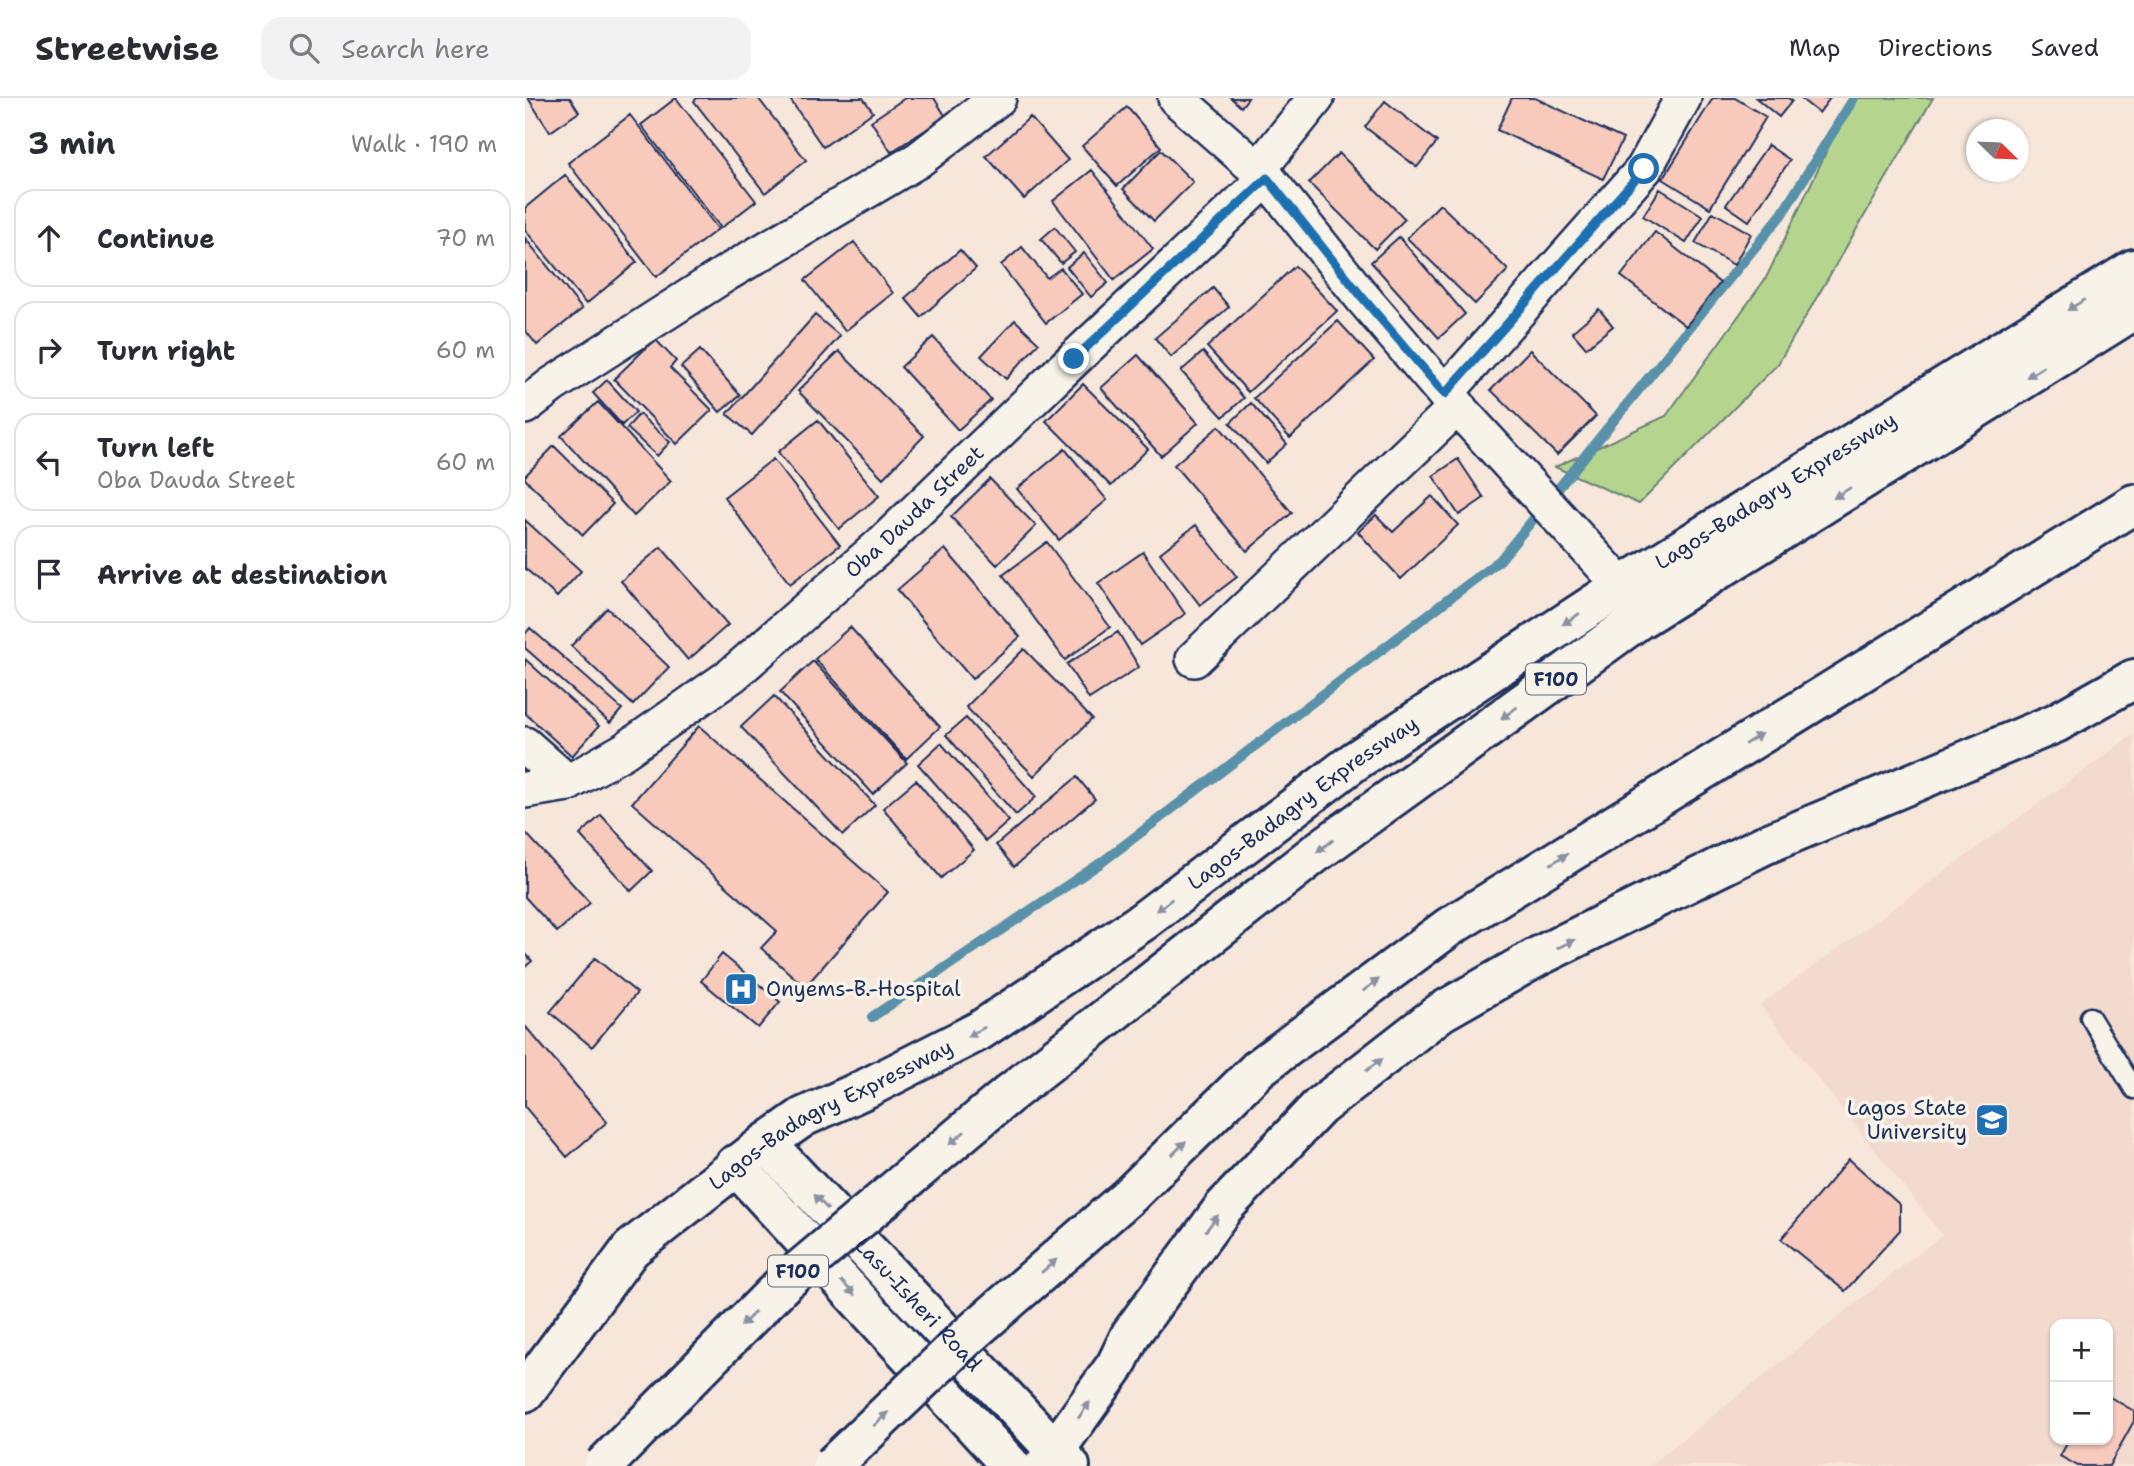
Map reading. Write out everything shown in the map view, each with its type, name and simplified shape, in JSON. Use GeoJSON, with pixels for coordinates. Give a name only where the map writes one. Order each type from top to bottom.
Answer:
{"type":"FeatureCollection","features":[{"type":"Feature","properties":{"kind":"main road","name":"Lagos-Badagry Expressway"},"geometry":{"type":"LineString","coordinates":[[525,1392],[631,1249],[765,1143],[803,1117],[979,1031],[1142,922],[1355,761],[1622,586],[2134,269]]}},
{"type":"Feature","properties":{"kind":"main road","name":"Lagos-Badagry Expressway"},"geometry":{"type":"LineString","coordinates":[[603,1466],[784,1283],[1009,1094],[1317,852],[1638,620],[2134,310]]}},
{"type":"Feature","properties":{"kind":"main road"},"geometry":{"type":"LineString","coordinates":[[832,1466],[968,1336],[1130,1195],[1259,1068],[1449,927],[2134,504]]}},
{"type":"Feature","properties":{"kind":"main road"},"geometry":{"type":"LineString","coordinates":[[1056,1460],[1139,1323],[1224,1207],[1319,1107],[1441,1013],[1539,956],[1764,845],[2056,723],[2134,678]]}},
{"type":"Feature","properties":{"kind":"main road","name":"Lasu-Isheri Road"},"geometry":{"type":"LineString","coordinates":[[765,1143],[1056,1460]]}},
{"type":"Feature","properties":{"kind":"main road","name":"Lasu-Isheri Road"},"geometry":{"type":"LineString","coordinates":[[735,1165],[1011,1466]]}},
{"type":"Feature","properties":{"kind":"street"},"geometry":{"type":"LineString","coordinates":[[525,406],[552,385],[725,274],[918,160],[998,98]]}},
{"type":"Feature","properties":{"kind":"street"},"geometry":{"type":"LineString","coordinates":[[1176,98],[1263,174],[1362,297],[1622,586]]}},
{"type":"Feature","properties":{"kind":"street","name":"Oba Dauda Street"},"geometry":{"type":"LineString","coordinates":[[525,790],[568,783],[624,751],[742,666],[881,545],[1263,174],[1316,98]]}},
{"type":"Feature","properties":{"kind":"street"},"geometry":{"type":"LineString","coordinates":[[1194,659],[1452,400],[1644,169],[1683,98]]}},
{"type":"Feature","properties":{"kind":"street"},"geometry":{"type":"LineString","coordinates":[[525,745],[568,783]]}},
{"type":"Feature","properties":{"kind":"lane"},"geometry":{"type":"LineString","coordinates":[[2090,1017],[2134,1089]]}},
{"type":"Feature","properties":{"kind":"shaded area","name":"Lagos State University"},"geometry":{"type":"Polygon","coordinates":[[[2134,734],[2134,1466],[1649,1466],[1942,1235],[1760,1005],[2134,734]]]}},
{"type":"Feature","properties":{"kind":"green space"},"geometry":{"type":"Polygon","coordinates":[[[1857,98],[1933,98],[1778,364],[1639,504],[1555,467],[1666,416],[1766,278],[1838,127],[1857,98]]]}},
{"type":"Feature","properties":{"kind":"building"},"geometry":{"type":"Polygon","coordinates":[[[528,98],[570,98],[579,112],[550,132],[528,98]]]}},
{"type":"Feature","properties":{"kind":"building"},"geometry":{"type":"Polygon","coordinates":[[[676,98],[756,201],[721,228],[641,125],[676,98]]]}},
{"type":"Feature","properties":{"kind":"building"},"geometry":{"type":"Polygon","coordinates":[[[697,98],[758,98],[806,160],[765,193],[694,101],[697,98]]]}},
{"type":"Feature","properties":{"kind":"building"},"geometry":{"type":"Polygon","coordinates":[[[789,98],[863,98],[873,112],[823,147],[789,98]]]}},
{"type":"Feature","properties":{"kind":"building"},"geometry":{"type":"Polygon","coordinates":[[[905,98],[934,98],[946,117],[891,152],[871,121],[905,98]]]}},
{"type":"Feature","properties":{"kind":"building"},"geometry":{"type":"Polygon","coordinates":[[[1231,98],[1248,98],[1241,107],[1231,98]]]}},
{"type":"Feature","properties":{"kind":"building"},"geometry":{"type":"Polygon","coordinates":[[[1512,98],[1535,98],[1623,139],[1603,179],[1497,130],[1512,98]]]}},
{"type":"Feature","properties":{"kind":"building"},"geometry":{"type":"Polygon","coordinates":[[[1713,98],[1735,98],[1766,117],[1710,208],[1663,179],[1713,98]]]}},
{"type":"Feature","properties":{"kind":"building"},"geometry":{"type":"Polygon","coordinates":[[[1756,98],[1788,98],[1792,101],[1779,117],[1756,98]]]}},
{"type":"Feature","properties":{"kind":"building"},"geometry":{"type":"Polygon","coordinates":[[[1800,98],[1830,98],[1819,113],[1800,98]]]}},
{"type":"Feature","properties":{"kind":"building"},"geometry":{"type":"Polygon","coordinates":[[[1385,101],[1437,142],[1417,167],[1365,127],[1385,101]]]}},
{"type":"Feature","properties":{"kind":"building"},"geometry":{"type":"Polygon","coordinates":[[[1127,107],[1161,147],[1117,186],[1082,146],[1127,107]]]}},
{"type":"Feature","properties":{"kind":"building"},"geometry":{"type":"Polygon","coordinates":[[[630,115],[718,229],[656,277],[568,163],[630,115]]]}},
{"type":"Feature","properties":{"kind":"building"},"geometry":{"type":"Polygon","coordinates":[[[1030,117],[1068,160],[1024,199],[986,156],[1030,117]]]}},
{"type":"Feature","properties":{"kind":"building"},"geometry":{"type":"Polygon","coordinates":[[[1768,145],[1790,160],[1749,221],[1726,205],[1768,145]]]}},
{"type":"Feature","properties":{"kind":"building"},"geometry":{"type":"Polygon","coordinates":[[[1161,150],[1193,182],[1154,221],[1123,189],[1161,150]]]}},
{"type":"Feature","properties":{"kind":"building"},"geometry":{"type":"Polygon","coordinates":[[[1339,153],[1405,219],[1375,249],[1309,183],[1339,153]]]}},
{"type":"Feature","properties":{"kind":"building"},"geometry":{"type":"Polygon","coordinates":[[[1092,170],[1153,249],[1114,280],[1053,201],[1092,170]]]}},
{"type":"Feature","properties":{"kind":"building"},"geometry":{"type":"Polygon","coordinates":[[[565,175],[637,262],[586,304],[525,230],[525,208],[565,175]]]}},
{"type":"Feature","properties":{"kind":"building"},"geometry":{"type":"Polygon","coordinates":[[[1660,189],[1703,216],[1686,243],[1643,216],[1660,189]]]}},
{"type":"Feature","properties":{"kind":"building"},"geometry":{"type":"Polygon","coordinates":[[[1440,204],[1508,270],[1475,304],[1407,238],[1440,204]]]}},
{"type":"Feature","properties":{"kind":"building"},"geometry":{"type":"Polygon","coordinates":[[[1713,212],[1751,234],[1734,265],[1695,243],[1713,212]]]}},
{"type":"Feature","properties":{"kind":"building"},"geometry":{"type":"Polygon","coordinates":[[[1055,227],[1075,252],[1061,263],[1041,239],[1055,227]]]}},
{"type":"Feature","properties":{"kind":"building"},"geometry":{"type":"Polygon","coordinates":[[[1655,232],[1720,283],[1686,326],[1621,276],[1655,232]]]}},
{"type":"Feature","properties":{"kind":"building"},"geometry":{"type":"Polygon","coordinates":[[[1399,237],[1465,314],[1439,338],[1371,262],[1399,237]]]}},
{"type":"Feature","properties":{"kind":"building"},"geometry":{"type":"Polygon","coordinates":[[[525,238],[582,309],[537,345],[525,330],[525,238]]]}},
{"type":"Feature","properties":{"kind":"building"},"geometry":{"type":"Polygon","coordinates":[[[854,242],[893,293],[845,331],[805,280],[854,242]]]}},
{"type":"Feature","properties":{"kind":"building"},"geometry":{"type":"Polygon","coordinates":[[[1022,247],[1047,278],[1061,268],[1082,294],[1046,323],[1001,265],[1022,247]]]}},
{"type":"Feature","properties":{"kind":"building"},"geometry":{"type":"Polygon","coordinates":[[[960,250],[976,268],[921,317],[905,298],[960,250]]]}},
{"type":"Feature","properties":{"kind":"building"},"geometry":{"type":"Polygon","coordinates":[[[1084,253],[1108,283],[1091,297],[1067,267],[1084,253]]]}},
{"type":"Feature","properties":{"kind":"building"},"geometry":{"type":"Polygon","coordinates":[[[1295,266],[1337,311],[1248,392],[1207,347],[1295,266]]]}},
{"type":"Feature","properties":{"kind":"building"},"geometry":{"type":"Polygon","coordinates":[[[1213,288],[1229,307],[1171,357],[1155,338],[1213,288]]]}},
{"type":"Feature","properties":{"kind":"building"},"geometry":{"type":"Polygon","coordinates":[[[1599,309],[1613,326],[1586,348],[1572,332],[1599,309]]]}},
{"type":"Feature","properties":{"kind":"building"},"geometry":{"type":"Polygon","coordinates":[[[815,315],[840,336],[752,435],[727,414],[815,315]]]}},
{"type":"Feature","properties":{"kind":"building"},"geometry":{"type":"Polygon","coordinates":[[[1015,320],[1039,343],[1006,379],[981,356],[1015,320]]]}},
{"type":"Feature","properties":{"kind":"building"},"geometry":{"type":"Polygon","coordinates":[[[1338,321],[1374,360],[1290,438],[1254,398],[1338,321]]]}},
{"type":"Feature","properties":{"kind":"building"},"geometry":{"type":"Polygon","coordinates":[[[933,337],[991,400],[958,430],[901,367],[933,337]]]}},
{"type":"Feature","properties":{"kind":"building"},"geometry":{"type":"Polygon","coordinates":[[[655,339],[676,361],[670,368],[712,410],[677,444],[614,379],[655,339]]]}},
{"type":"Feature","properties":{"kind":"building"},"geometry":{"type":"Polygon","coordinates":[[[700,350],[740,395],[720,412],[681,367],[700,350]]]}},
{"type":"Feature","properties":{"kind":"building"},"geometry":{"type":"Polygon","coordinates":[[[1530,350],[1596,416],[1557,455],[1491,390],[1530,350]]]}},
{"type":"Feature","properties":{"kind":"building"},"geometry":{"type":"Polygon","coordinates":[[[839,351],[924,436],[883,478],[798,391],[839,351]]]}},
{"type":"Feature","properties":{"kind":"building"},"geometry":{"type":"Polygon","coordinates":[[[1203,352],[1244,398],[1223,417],[1181,371],[1203,352]]]}},
{"type":"Feature","properties":{"kind":"building"},"geometry":{"type":"Polygon","coordinates":[[[1138,355],[1198,423],[1161,456],[1101,388],[1138,355]]]}},
{"type":"Feature","properties":{"kind":"building"},"geometry":{"type":"Polygon","coordinates":[[[607,380],[636,412],[622,425],[593,393],[607,380]]]}},
{"type":"Feature","properties":{"kind":"building"},"geometry":{"type":"Polygon","coordinates":[[[1083,384],[1148,449],[1111,486],[1046,421],[1083,384]]]}},
{"type":"Feature","properties":{"kind":"building"},"geometry":{"type":"Polygon","coordinates":[[[598,402],[671,481],[634,516],[561,436],[598,402]]]}},
{"type":"Feature","properties":{"kind":"building"},"geometry":{"type":"Polygon","coordinates":[[[1251,403],[1287,444],[1266,463],[1230,423],[1251,403]]]}},
{"type":"Feature","properties":{"kind":"building"},"geometry":{"type":"Polygon","coordinates":[[[639,414],[670,442],[657,456],[627,428],[639,414]]]}},
{"type":"Feature","properties":{"kind":"building"},"geometry":{"type":"Polygon","coordinates":[[[818,420],[879,496],[839,529],[778,452],[818,420]]]}},
{"type":"Feature","properties":{"kind":"building"},"geometry":{"type":"Polygon","coordinates":[[[1219,426],[1292,513],[1247,551],[1174,465],[1219,426]]]}},
{"type":"Feature","properties":{"kind":"building"},"geometry":{"type":"Polygon","coordinates":[[[554,446],[613,504],[583,535],[525,479],[554,446]]]}},
{"type":"Feature","properties":{"kind":"building"},"geometry":{"type":"Polygon","coordinates":[[[1065,449],[1107,500],[1059,540],[1017,489],[1065,449]]]}},
{"type":"Feature","properties":{"kind":"building"},"geometry":{"type":"Polygon","coordinates":[[[773,459],[840,545],[790,584],[724,497],[773,459]]]}},
{"type":"Feature","properties":{"kind":"building"},"geometry":{"type":"Polygon","coordinates":[[[1458,459],[1484,498],[1459,515],[1433,476],[1458,459]]]}},
{"type":"Feature","properties":{"kind":"building"},"geometry":{"type":"Polygon","coordinates":[[[990,479],[1036,526],[997,565],[951,517],[990,479]]]}},
{"type":"Feature","properties":{"kind":"building"},"geometry":{"type":"Polygon","coordinates":[[[1432,496],[1458,525],[1401,579],[1358,532],[1376,515],[1393,532],[1432,496]]]}},
{"type":"Feature","properties":{"kind":"building"},"geometry":{"type":"Polygon","coordinates":[[[525,520],[581,571],[557,597],[525,568],[525,520]]]}},
{"type":"Feature","properties":{"kind":"building"},"geometry":{"type":"Polygon","coordinates":[[[1196,525],[1237,577],[1200,605],[1160,553],[1196,525]]]}},
{"type":"Feature","properties":{"kind":"building"},"geometry":{"type":"Polygon","coordinates":[[[1047,542],[1110,627],[1065,660],[1003,575],[1047,542]]]}},
{"type":"Feature","properties":{"kind":"building"},"geometry":{"type":"Polygon","coordinates":[[[661,547],[728,625],[688,660],[621,581],[661,547]]]}},
{"type":"Feature","properties":{"kind":"building"},"geometry":{"type":"Polygon","coordinates":[[[945,549],[1020,637],[972,679],[897,590],[945,549]]]}},
{"type":"Feature","properties":{"kind":"building"},"geometry":{"type":"Polygon","coordinates":[[[1143,552],[1185,614],[1140,645],[1098,583],[1143,552]]]}},
{"type":"Feature","properties":{"kind":"building"},"geometry":{"type":"Polygon","coordinates":[[[607,608],[669,667],[633,705],[571,646],[607,608]]]}},
{"type":"Feature","properties":{"kind":"building"},"geometry":{"type":"Polygon","coordinates":[[[850,627],[940,727],[906,759],[815,659],[850,627]]]}},
{"type":"Feature","properties":{"kind":"building"},"geometry":{"type":"Polygon","coordinates":[[[530,628],[622,709],[610,723],[525,648],[525,634],[530,628]]]}},
{"type":"Feature","properties":{"kind":"building"},"geometry":{"type":"Polygon","coordinates":[[[1118,632],[1139,667],[1089,699],[1067,664],[1118,632]]]}},
{"type":"Feature","properties":{"kind":"building"},"geometry":{"type":"Polygon","coordinates":[[[1024,649],[1092,719],[1034,776],[966,707],[1024,649]]]}},
{"type":"Feature","properties":{"kind":"building"},"geometry":{"type":"Polygon","coordinates":[[[525,659],[599,726],[572,756],[525,713],[525,659]]]}},
{"type":"Feature","properties":{"kind":"building"},"geometry":{"type":"Polygon","coordinates":[[[813,661],[907,763],[873,794],[780,692],[813,661]]]}},
{"type":"Feature","properties":{"kind":"building"},"geometry":{"type":"Polygon","coordinates":[[[774,696],[875,805],[843,835],[741,727],[774,696]]]}},
{"type":"Feature","properties":{"kind":"building"},"geometry":{"type":"Polygon","coordinates":[[[966,718],[1036,797],[1016,815],[946,735],[966,718]]]}},
{"type":"Feature","properties":{"kind":"building"},"geometry":{"type":"Polygon","coordinates":[[[699,726],[888,892],[805,987],[761,948],[777,931],[632,803],[699,726]]]}},
{"type":"Feature","properties":{"kind":"building"},"geometry":{"type":"Polygon","coordinates":[[[941,743],[1009,821],[986,841],[918,764],[941,743]]]}},
{"type":"Feature","properties":{"kind":"building"},"geometry":{"type":"Polygon","coordinates":[[[1077,777],[1095,799],[1014,867],[996,845],[1077,777]]]}},
{"type":"Feature","properties":{"kind":"building"},"geometry":{"type":"Polygon","coordinates":[[[916,780],[974,850],[941,878],[883,808],[916,780]]]}},
{"type":"Feature","properties":{"kind":"building"},"geometry":{"type":"Polygon","coordinates":[[[601,815],[652,871],[631,891],[580,835],[601,815]]]}},
{"type":"Feature","properties":{"kind":"building"},"geometry":{"type":"Polygon","coordinates":[[[525,832],[590,903],[557,932],[525,897],[525,832]]]}},
{"type":"Feature","properties":{"kind":"building"},"geometry":{"type":"Polygon","coordinates":[[[525,953],[532,961],[525,967],[525,953]]]}},
{"type":"Feature","properties":{"kind":"building"},"geometry":{"type":"Polygon","coordinates":[[[722,954],[780,1002],[758,1028],[701,981],[722,954]]]}},
{"type":"Feature","properties":{"kind":"building"},"geometry":{"type":"Polygon","coordinates":[[[595,958],[637,993],[592,1047],[550,1012],[595,958]]]}},
{"type":"Feature","properties":{"kind":"building"},"geometry":{"type":"Polygon","coordinates":[[[525,1026],[607,1122],[567,1157],[525,1107],[525,1026]]]}},
{"type":"Feature","properties":{"kind":"building"},"geometry":{"type":"Polygon","coordinates":[[[1849,1159],[1900,1205],[1900,1230],[1845,1291],[1781,1239],[1849,1159]]]}},
{"type":"Feature","properties":{"kind":"building"},"geometry":{"type":"Polygon","coordinates":[[[2113,1399],[2134,1411],[2134,1421],[2109,1466],[2078,1466],[2060,1456],[2066,1445],[2113,1445],[2113,1399]]]}},
{"type":"Feature","properties":{"kind":"waterway"},"geometry":{"type":"LineString","coordinates":[[872,1017],[1102,862],[1500,560],[1782,214],[1854,98]]}},
{"type":"Feature","properties":{"kind":"place","name":"Onyems-B.-Hospital"},"geometry":{"type":"Point","coordinates":[741,989]}},
{"type":"Feature","properties":{"kind":"place","name":"Lagos State University"},"geometry":{"type":"Point","coordinates":[1992,1120]}},
{"type":"Feature","properties":{"kind":"route"},"geometry":{"type":"LineString","coordinates":[[1074,359],[1267,178],[1362,297],[1445,394],[1644,169]]}}]}
